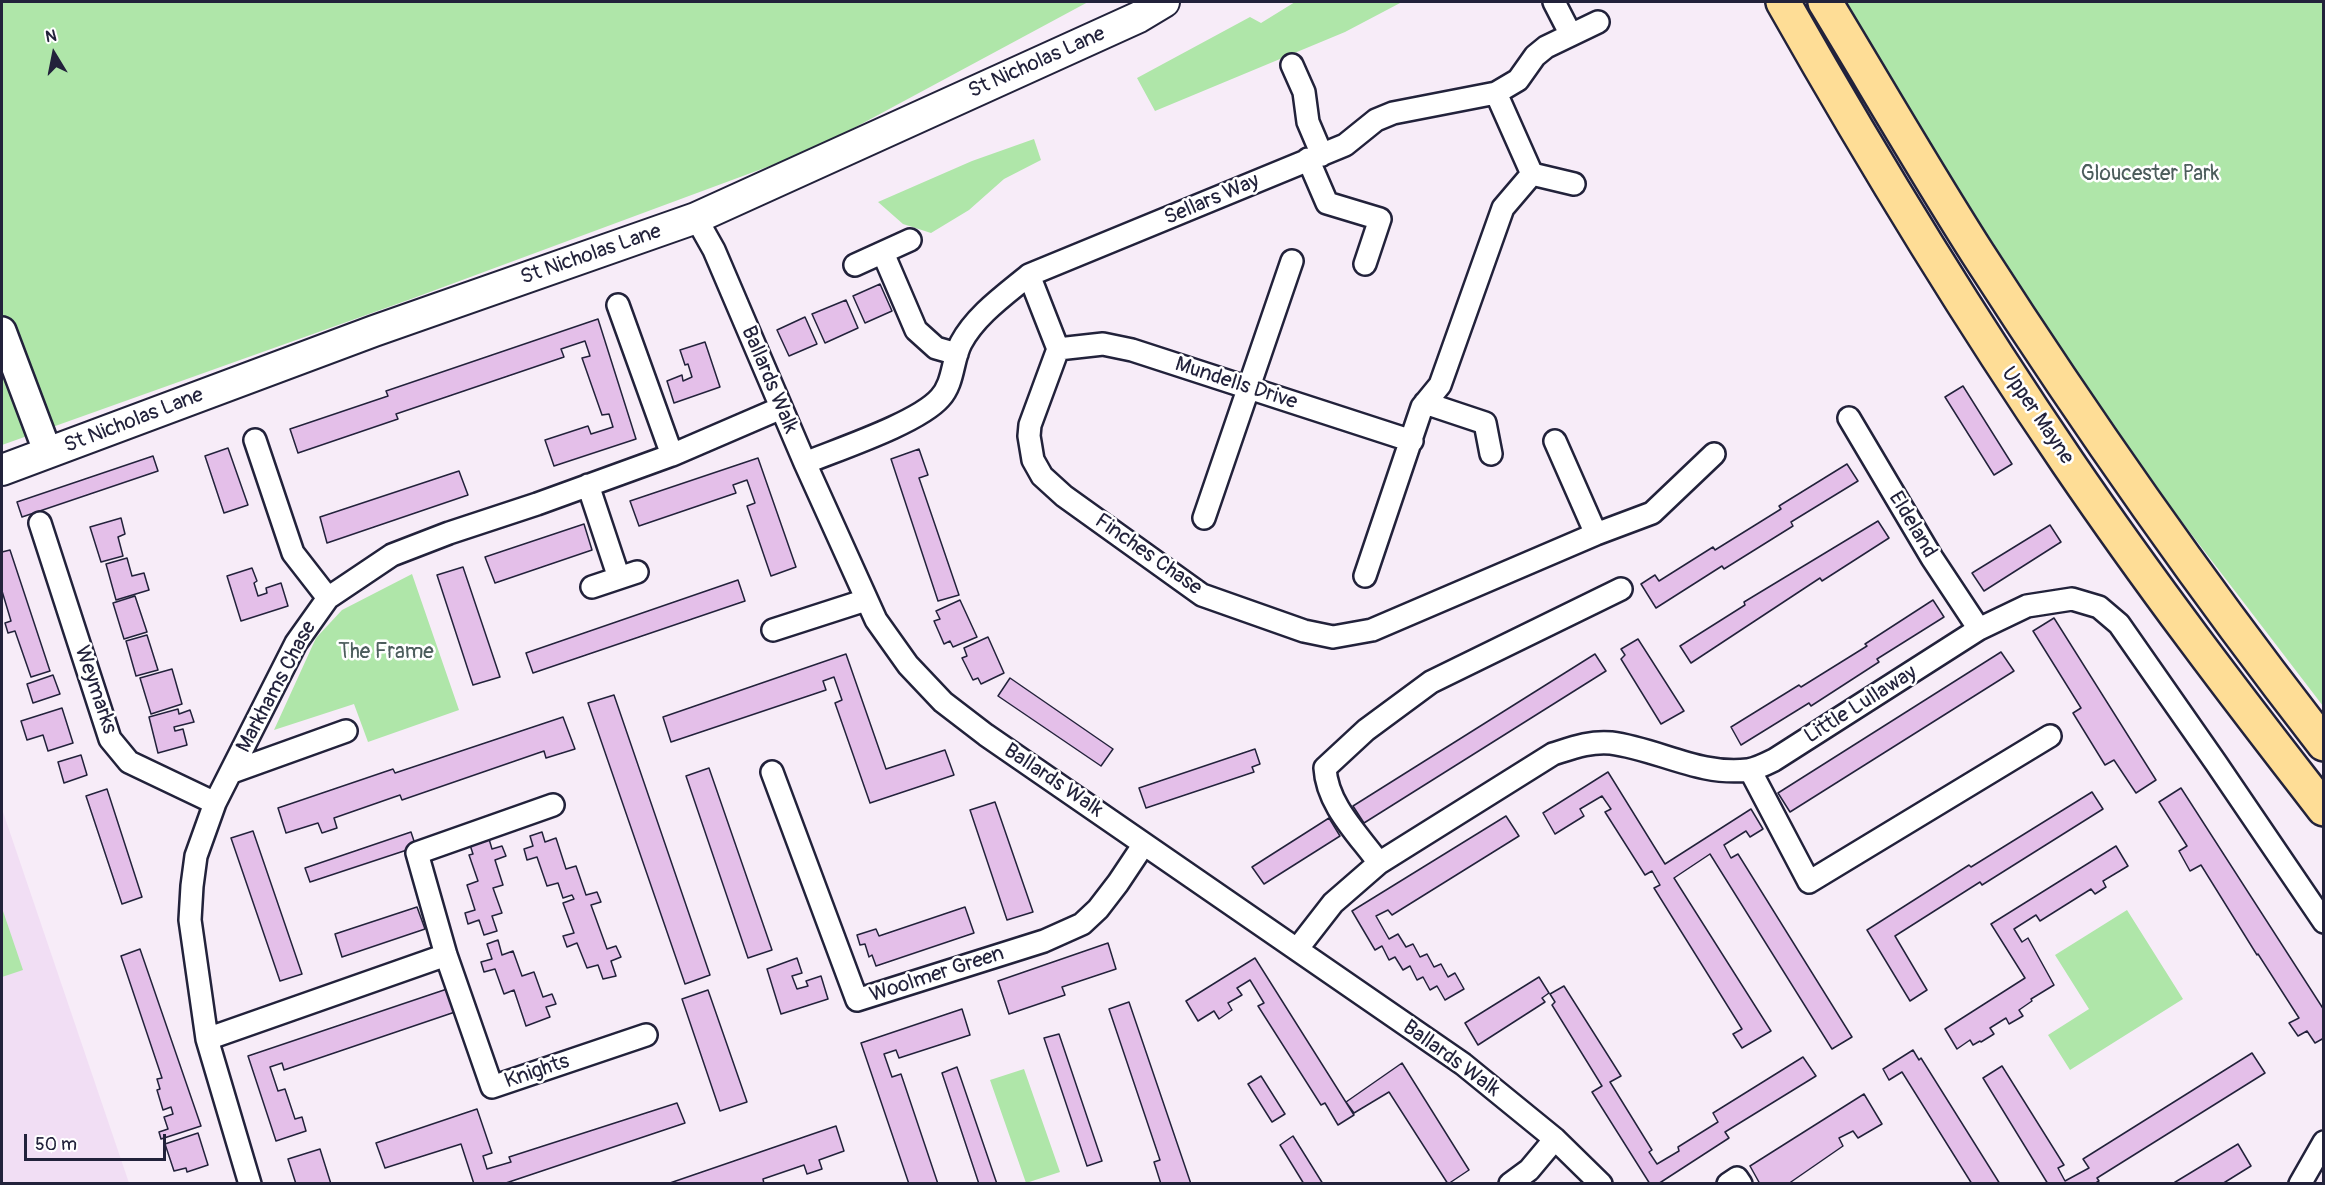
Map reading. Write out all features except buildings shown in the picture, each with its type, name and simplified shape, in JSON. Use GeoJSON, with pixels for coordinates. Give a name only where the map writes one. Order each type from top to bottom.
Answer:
{"type":"FeatureCollection","features":[{"type":"Feature","properties":{"kind":"main road","name":"St Nicholas Lane"},"geometry":{"type":"LineString","coordinates":[[2,470],[374,331],[696,218],[1139,17],[1164,2]]}},
{"type":"Feature","properties":{"kind":"main road","name":"Upper Mayne"},"geometry":{"type":"LineString","coordinates":[[1783,2],[1879,169],[2062,454],[2196,644],[2324,809]]}},
{"type":"Feature","properties":{"kind":"main road","name":"Upper Mayne"},"geometry":{"type":"LineString","coordinates":[[1825,2],[1978,254],[2116,461],[2250,650],[2324,744]]}},
{"type":"Feature","properties":{"kind":"street"},"geometry":{"type":"LineString","coordinates":[[1554,2],[1570,35]]}},
{"type":"Feature","properties":{"kind":"street","name":"Sellars Way"},"geometry":{"type":"LineString","coordinates":[[805,463],[897,424],[926,410],[941,398],[948,387],[962,342],[996,303],[1029,275],[1345,145],[1376,120],[1393,113],[1496,93],[1518,80],[1535,56],[1545,47],[1598,22]]}},
{"type":"Feature","properties":{"kind":"street"},"geometry":{"type":"LineString","coordinates":[[1292,65],[1304,92],[1315,157],[1327,203],[1380,219],[1365,264]]}},
{"type":"Feature","properties":{"kind":"street"},"geometry":{"type":"LineString","coordinates":[[1496,93],[1532,174]]}},
{"type":"Feature","properties":{"kind":"street"},"geometry":{"type":"LineString","coordinates":[[1532,174],[1574,184]]}},
{"type":"Feature","properties":{"kind":"street"},"geometry":{"type":"LineString","coordinates":[[1365,576],[1422,407],[1440,385],[1503,208],[1532,174]]}},
{"type":"Feature","properties":{"kind":"street","name":"Ballards Walk"},"geometry":{"type":"LineString","coordinates":[[696,218],[714,250],[866,600],[886,636],[908,665],[943,702],[986,735],[1298,948],[1377,1006],[1463,1064],[1556,1139],[1601,1184]]}},
{"type":"Feature","properties":{"kind":"street"},"geometry":{"type":"LineString","coordinates":[[855,265],[910,240]]}},
{"type":"Feature","properties":{"kind":"street"},"geometry":{"type":"LineString","coordinates":[[883,253],[916,330],[936,348],[957,354]]}},
{"type":"Feature","properties":{"kind":"street"},"geometry":{"type":"LineString","coordinates":[[1204,518],[1292,261]]}},
{"type":"Feature","properties":{"kind":"street"},"geometry":{"type":"LineString","coordinates":[[1029,275],[1058,349]]}},
{"type":"Feature","properties":{"kind":"street"},"geometry":{"type":"LineString","coordinates":[[618,305],[672,455]]}},
{"type":"Feature","properties":{"kind":"street"},"geometry":{"type":"LineString","coordinates":[[2,331],[48,453]]}},
{"type":"Feature","properties":{"kind":"street","name":"Mundells Drive"},"geometry":{"type":"LineString","coordinates":[[1058,349],[1103,344],[1132,350],[1412,441]]}},
{"type":"Feature","properties":{"kind":"street","name":"Finches Chase"},"geometry":{"type":"LineString","coordinates":[[1058,349],[1030,425],[1033,460],[1041,476],[1064,496],[1202,594],[1249,613],[1304,631],[1333,637],[1372,630],[1596,534],[1652,513],[1714,454]]}},
{"type":"Feature","properties":{"kind":"street"},"geometry":{"type":"LineString","coordinates":[[1425,404],[1485,423],[1491,454]]}},
{"type":"Feature","properties":{"kind":"street","name":"Markhams Chase"},"geometry":{"type":"LineString","coordinates":[[250,1184],[207,1039],[190,920],[196,856],[215,803],[296,643],[328,598],[392,555],[672,455],[781,408]]}},
{"type":"Feature","properties":{"kind":"street","name":"Eldeland"},"geometry":{"type":"LineString","coordinates":[[1850,418],[1932,558],[1979,629]]}},
{"type":"Feature","properties":{"kind":"street"},"geometry":{"type":"LineString","coordinates":[[255,440],[293,553],[328,598]]}},
{"type":"Feature","properties":{"kind":"street"},"geometry":{"type":"LineString","coordinates":[[1555,441],[1596,534]]}},
{"type":"Feature","properties":{"kind":"street"},"geometry":{"type":"LineString","coordinates":[[588,484],[628,575],[592,587]]}},
{"type":"Feature","properties":{"kind":"street","name":"Weymarks"},"geometry":{"type":"LineString","coordinates":[[40,524],[110,739],[129,762],[215,803]]}},
{"type":"Feature","properties":{"kind":"street"},"geometry":{"type":"LineString","coordinates":[[1379,863],[1332,800],[1326,781],[1325,768],[1366,730],[1431,682],[1621,589]]}},
{"type":"Feature","properties":{"kind":"street","name":"Little Lullaway"},"geometry":{"type":"LineString","coordinates":[[1298,948],[1333,903],[1379,863],[1553,754],[1582,744],[1610,743],[1705,768],[1728,771],[1750,770],[1774,760],[1979,629],[2027,606],[2072,599],[2099,607],[2119,624],[2324,922]]}},
{"type":"Feature","properties":{"kind":"street"},"geometry":{"type":"LineString","coordinates":[[773,630],[866,600]]}},
{"type":"Feature","properties":{"kind":"street"},"geometry":{"type":"LineString","coordinates":[[232,772],[346,731]]}},
{"type":"Feature","properties":{"kind":"street"},"geometry":{"type":"LineString","coordinates":[[1750,770],[1809,882],[2050,736]]}},
{"type":"Feature","properties":{"kind":"street","name":"Woolmer Green"},"geometry":{"type":"LineString","coordinates":[[772,772],[857,1000],[1044,941],[1082,924],[1098,909],[1144,844]]}},
{"type":"Feature","properties":{"kind":"street","name":"Knights"},"geometry":{"type":"LineString","coordinates":[[553,805],[417,853],[446,955],[492,1087],[646,1035]]}},
{"type":"Feature","properties":{"kind":"street"},"geometry":{"type":"LineString","coordinates":[[207,1039],[446,955]]}},
{"type":"Feature","properties":{"kind":"street"},"geometry":{"type":"LineString","coordinates":[[1510,1184],[1529,1170],[1556,1139]]}},
{"type":"Feature","properties":{"kind":"street"},"geometry":{"type":"LineString","coordinates":[[2300,1184],[2324,1142]]}},
{"type":"Feature","properties":{"kind":"street"},"geometry":{"type":"LineString","coordinates":[[1728,1184],[1737,1178],[1741,1184]]}},
{"type":"Feature","properties":{"kind":"shaded area"},"geometry":{"type":"Polygon","coordinates":[[[2,809],[129,1183],[2,1183],[2,809]]]}},
{"type":"Feature","properties":{"kind":"green space"},"geometry":{"type":"Polygon","coordinates":[[[2,2],[1088,2],[813,150],[411,299],[2,445],[2,2]]]}},
{"type":"Feature","properties":{"kind":"green space"},"geometry":{"type":"Polygon","coordinates":[[[1295,2],[1402,2],[1345,32],[1155,111],[1137,78],[1250,17],[1261,23],[1295,2]]]}},
{"type":"Feature","properties":{"kind":"green space","name":"Gloucester Park"},"geometry":{"type":"Polygon","coordinates":[[[1839,2],[2323,2],[2323,706],[2120,441],[1965,210],[1839,2]]]}},
{"type":"Feature","properties":{"kind":"green space"},"geometry":{"type":"Polygon","coordinates":[[[1034,139],[1041,160],[1004,179],[969,210],[931,233],[903,224],[878,202],[972,161],[1034,139]]]}},
{"type":"Feature","properties":{"kind":"green space","name":"The Frame"},"geometry":{"type":"Polygon","coordinates":[[[412,574],[459,710],[368,742],[354,704],[274,730],[316,638],[342,610],[412,574]]]}},
{"type":"Feature","properties":{"kind":"green space"},"geometry":{"type":"Polygon","coordinates":[[[2,908],[23,970],[2,977],[2,908]]]}},
{"type":"Feature","properties":{"kind":"green space"},"geometry":{"type":"Polygon","coordinates":[[[2127,910],[2183,999],[2070,1070],[2048,1035],[2089,1009],[2055,955],[2127,910]]]}},
{"type":"Feature","properties":{"kind":"green space"},"geometry":{"type":"Polygon","coordinates":[[[1024,1069],[1060,1172],[1026,1183],[990,1080],[1024,1069]]]}}]}
